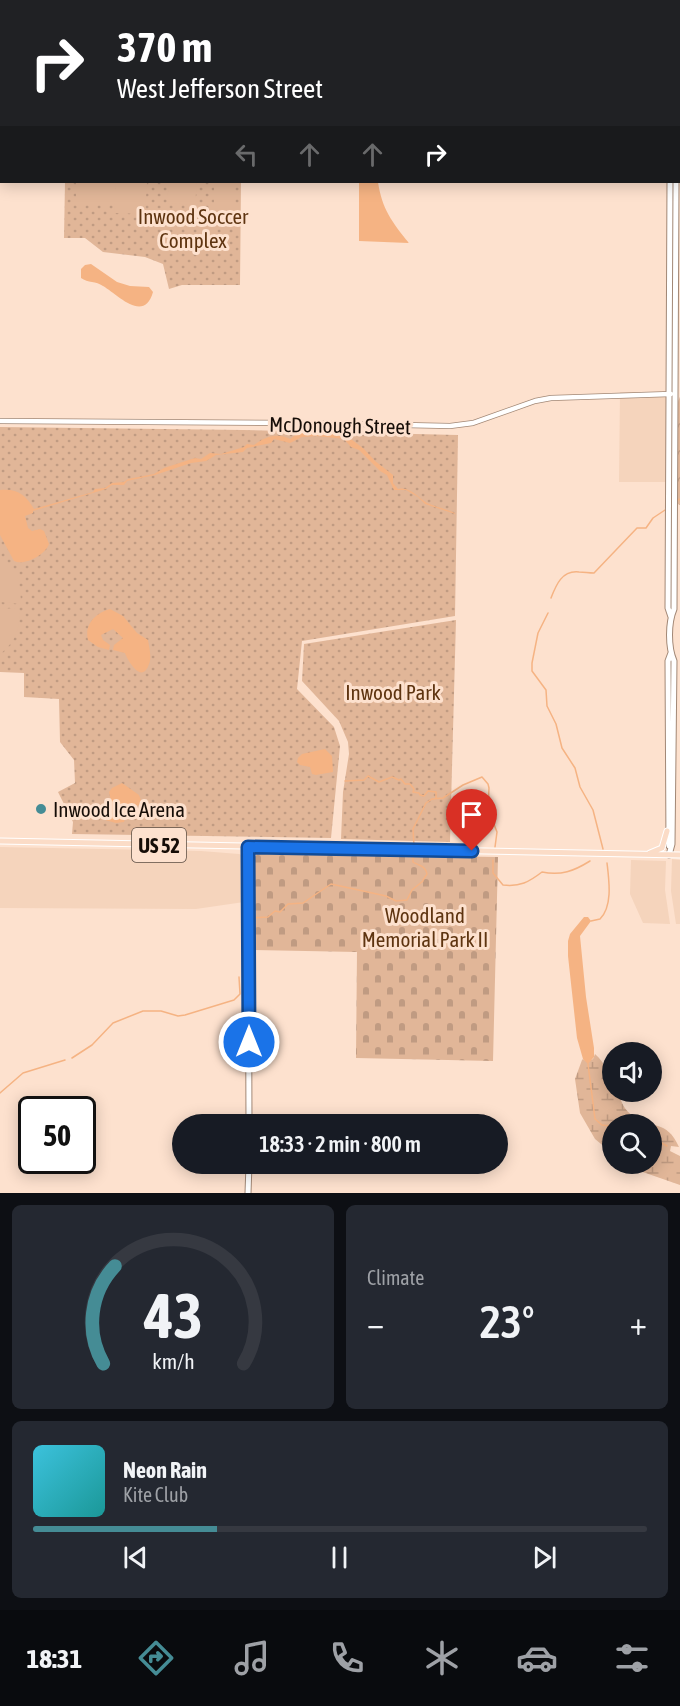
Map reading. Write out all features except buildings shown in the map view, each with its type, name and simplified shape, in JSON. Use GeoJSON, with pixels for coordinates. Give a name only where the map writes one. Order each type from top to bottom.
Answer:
{"type":"FeatureCollection","features":[{"type":"Feature","properties":{"kind":"main road"},"geometry":{"type":"LineString","coordinates":[[670,183],[672,394]]}},
{"type":"Feature","properties":{"kind":"main road"},"geometry":{"type":"LineString","coordinates":[[669,855],[667,831],[668,661],[671,653],[671,617],[668,608],[676,183]]}},
{"type":"Feature","properties":{"kind":"main road"},"geometry":{"type":"LineString","coordinates":[[669,855],[672,844],[674,680],[674,661],[671,653]]}},
{"type":"Feature","properties":{"kind":"main road"},"geometry":{"type":"LineString","coordinates":[[646,855],[662,848],[667,831]]}},
{"type":"Feature","properties":{"kind":"main road","name":"US 52"},"geometry":{"type":"LineString","coordinates":[[0,841],[680,855]]}},
{"type":"Feature","properties":{"kind":"main road"},"geometry":{"type":"LineString","coordinates":[[248,847],[249,1114]]}},
{"type":"Feature","properties":{"kind":"main road"},"geometry":{"type":"LineString","coordinates":[[248,1193],[249,1174]]}},
{"type":"Feature","properties":{"kind":"street","name":"McDonough Street"},"geometry":{"type":"LineString","coordinates":[[0,421],[450,426],[473,423],[535,401],[551,398],[672,394]]}},
{"type":"Feature","properties":{"kind":"shaded area"},"geometry":{"type":"Polygon","coordinates":[[[359,183],[378,183],[382,200],[389,215],[409,243],[359,241],[359,183]]]}},
{"type":"Feature","properties":{"kind":"shaded area"},"geometry":{"type":"Polygon","coordinates":[[[91,264],[117,282],[130,286],[149,287],[153,292],[149,301],[143,306],[130,304],[100,284],[81,278],[81,269],[91,264]]]}},
{"type":"Feature","properties":{"kind":"shaded area"},"geometry":{"type":"Polygon","coordinates":[[[620,392],[667,393],[667,482],[619,482],[620,392]]]}},
{"type":"Feature","properties":{"kind":"shaded area"},"geometry":{"type":"Polygon","coordinates":[[[300,432],[339,433],[347,436],[393,475],[393,483],[398,489],[406,489],[427,503],[455,514],[425,504],[406,490],[394,490],[387,475],[344,439],[316,436],[302,437],[290,443],[274,439],[271,443],[247,448],[243,452],[216,455],[206,461],[127,481],[124,485],[112,485],[106,489],[33,511],[25,516],[28,528],[32,531],[40,529],[44,531],[49,544],[43,552],[29,561],[14,561],[0,535],[0,490],[16,491],[28,500],[34,509],[93,492],[95,489],[105,488],[112,483],[154,474],[164,468],[195,458],[201,459],[210,453],[221,454],[247,444],[254,445],[271,436],[290,439],[300,432]]]}},
{"type":"Feature","properties":{"kind":"shaded area"},"geometry":{"type":"Polygon","coordinates":[[[110,609],[123,616],[137,633],[148,640],[150,661],[143,672],[136,669],[125,653],[113,650],[114,645],[123,638],[113,629],[101,635],[103,640],[110,645],[109,650],[98,647],[88,640],[88,629],[92,620],[100,613],[110,609]]]}},
{"type":"Feature","properties":{"kind":"shaded area"},"geometry":{"type":"Polygon","coordinates":[[[325,749],[332,756],[333,772],[312,774],[310,767],[297,762],[302,754],[325,749]]]}},
{"type":"Feature","properties":{"kind":"shaded area"},"geometry":{"type":"Polygon","coordinates":[[[122,783],[139,795],[142,803],[128,808],[124,822],[116,823],[105,820],[103,815],[111,801],[109,792],[122,783]]]}},
{"type":"Feature","properties":{"kind":"shaded area"},"geometry":{"type":"Polygon","coordinates":[[[0,847],[201,851],[239,854],[244,856],[244,902],[196,909],[0,908],[0,847]]]}},
{"type":"Feature","properties":{"kind":"shaded area"},"geometry":{"type":"Polygon","coordinates":[[[672,859],[680,860],[680,924],[676,924],[671,891],[672,859]]]}},
{"type":"Feature","properties":{"kind":"shaded area"},"geometry":{"type":"Polygon","coordinates":[[[631,860],[666,861],[665,890],[670,924],[643,923],[630,894],[631,860]]]}},
{"type":"Feature","properties":{"kind":"shaded area"},"geometry":{"type":"Polygon","coordinates":[[[584,917],[588,917],[591,921],[580,936],[594,1048],[594,1057],[588,1064],[583,1059],[577,1038],[568,956],[570,934],[584,917]]]}},
{"type":"Feature","properties":{"kind":"green space","name":"Inwood Soccer Complex"},"geometry":{"type":"Polygon","coordinates":[[[65,183],[241,183],[240,285],[182,285],[169,289],[163,264],[145,257],[103,252],[85,238],[64,238],[65,183]]]}},
{"type":"Feature","properties":{"kind":"green space"},"geometry":{"type":"Polygon","coordinates":[[[76,183],[115,183],[115,191],[116,183],[147,183],[145,214],[114,213],[115,203],[76,203],[76,183]]]}},
{"type":"Feature","properties":{"kind":"green space"},"geometry":{"type":"Polygon","coordinates":[[[169,183],[197,183],[195,205],[167,203],[169,183]]]}},
{"type":"Feature","properties":{"kind":"green space"},"geometry":{"type":"Polygon","coordinates":[[[214,183],[233,183],[233,214],[214,214],[214,183]]]}},
{"type":"Feature","properties":{"kind":"green space"},"geometry":{"type":"Polygon","coordinates":[[[680,397],[680,505],[676,503],[677,404],[680,397]]]}},
{"type":"Feature","properties":{"kind":"green space"},"geometry":{"type":"Polygon","coordinates":[[[0,427],[458,435],[455,616],[302,641],[297,689],[334,727],[340,746],[331,838],[72,834],[73,822],[58,792],[75,783],[74,760],[60,742],[59,699],[24,697],[24,673],[0,672],[0,427]]]}},
{"type":"Feature","properties":{"kind":"green space"},"geometry":{"type":"Polygon","coordinates":[[[0,557],[6,561],[17,577],[21,604],[0,602],[0,557]]]}},
{"type":"Feature","properties":{"kind":"green space"},"geometry":{"type":"Polygon","coordinates":[[[16,608],[20,612],[19,625],[13,641],[0,654],[0,609],[16,608]]]}},
{"type":"Feature","properties":{"kind":"green space","name":"Inwood Park"},"geometry":{"type":"Polygon","coordinates":[[[456,620],[450,842],[341,839],[343,792],[349,754],[348,742],[339,721],[302,681],[304,644],[456,620]]]}},
{"type":"Feature","properties":{"kind":"green space","name":"Woodland Memorial Park II"},"geometry":{"type":"Polygon","coordinates":[[[258,853],[498,857],[493,1061],[356,1058],[357,952],[254,950],[254,857],[258,853]]]}},
{"type":"Feature","properties":{"kind":"green space"},"geometry":{"type":"Polygon","coordinates":[[[595,1054],[602,1061],[602,1102],[622,1102],[631,1114],[602,1114],[602,1145],[595,1139],[580,1113],[575,1079],[582,1060],[587,1062],[593,1059],[595,1054]]]}},
{"type":"Feature","properties":{"kind":"green space"},"geometry":{"type":"Polygon","coordinates":[[[662,1127],[669,1132],[679,1147],[671,1146],[670,1151],[680,1156],[680,1185],[648,1174],[662,1174],[662,1127]]]}},
{"type":"Feature","properties":{"kind":"waterway"},"geometry":{"type":"LineString","coordinates":[[551,598],[564,576],[573,572],[594,573],[637,528],[646,528],[653,518],[665,510]]}},
{"type":"Feature","properties":{"kind":"waterway"},"geometry":{"type":"LineString","coordinates":[[548,613],[538,633],[532,671],[546,690],[547,706],[556,724],[562,748],[575,768],[580,787],[593,810],[603,849]]}},
{"type":"Feature","properties":{"kind":"waterway"},"geometry":{"type":"LineString","coordinates":[[345,781],[364,780],[368,776],[379,782],[392,777],[401,779],[405,784],[410,784],[414,789],[413,792],[420,795],[424,796],[428,791],[436,792],[436,798]]}},
{"type":"Feature","properties":{"kind":"waterway"},"geometry":{"type":"LineString","coordinates":[[414,846],[413,829],[426,803],[432,799],[443,798],[463,785],[482,777],[489,788],[488,809],[497,832],[495,847]]}},
{"type":"Feature","properties":{"kind":"waterway"},"geometry":{"type":"LineString","coordinates":[[413,858],[413,862],[426,871],[427,874],[423,880]]}},
{"type":"Feature","properties":{"kind":"waterway"},"geometry":{"type":"LineString","coordinates":[[493,860],[493,873],[503,885],[524,883],[542,872],[567,872],[590,861]]}},
{"type":"Feature","properties":{"kind":"waterway"},"geometry":{"type":"LineString","coordinates":[[591,921],[600,919],[607,907],[609,892],[607,863]]}},
{"type":"Feature","properties":{"kind":"waterway"},"geometry":{"type":"LineString","coordinates":[[251,918],[268,917],[275,911],[280,912],[288,904],[303,903],[331,884],[386,896],[396,901],[407,900],[412,890],[423,881]]}},
{"type":"Feature","properties":{"kind":"waterway"},"geometry":{"type":"LineString","coordinates":[[72,1058],[92,1045],[113,1023],[143,1011],[161,1011],[178,1016],[234,1000],[240,994],[239,977]]}},
{"type":"Feature","properties":{"kind":"waterway"},"geometry":{"type":"LineString","coordinates":[[0,1093],[23,1073],[65,1060]]}},
{"type":"Feature","properties":{"kind":"waterway"},"geometry":{"type":"LineString","coordinates":[[588,1064],[595,1119],[602,1125]]}},
{"type":"Feature","properties":{"kind":"waterway"},"geometry":{"type":"LineString","coordinates":[[662,1143],[667,1146]]}},
{"type":"Feature","properties":{"kind":"place","name":"Inwood Ice Arena"},"geometry":{"type":"Point","coordinates":[41,809]}},
{"type":"Feature","properties":{"kind":"route"},"geometry":{"type":"LineString","coordinates":[[249,1042],[248,847],[472,851]]}}]}
